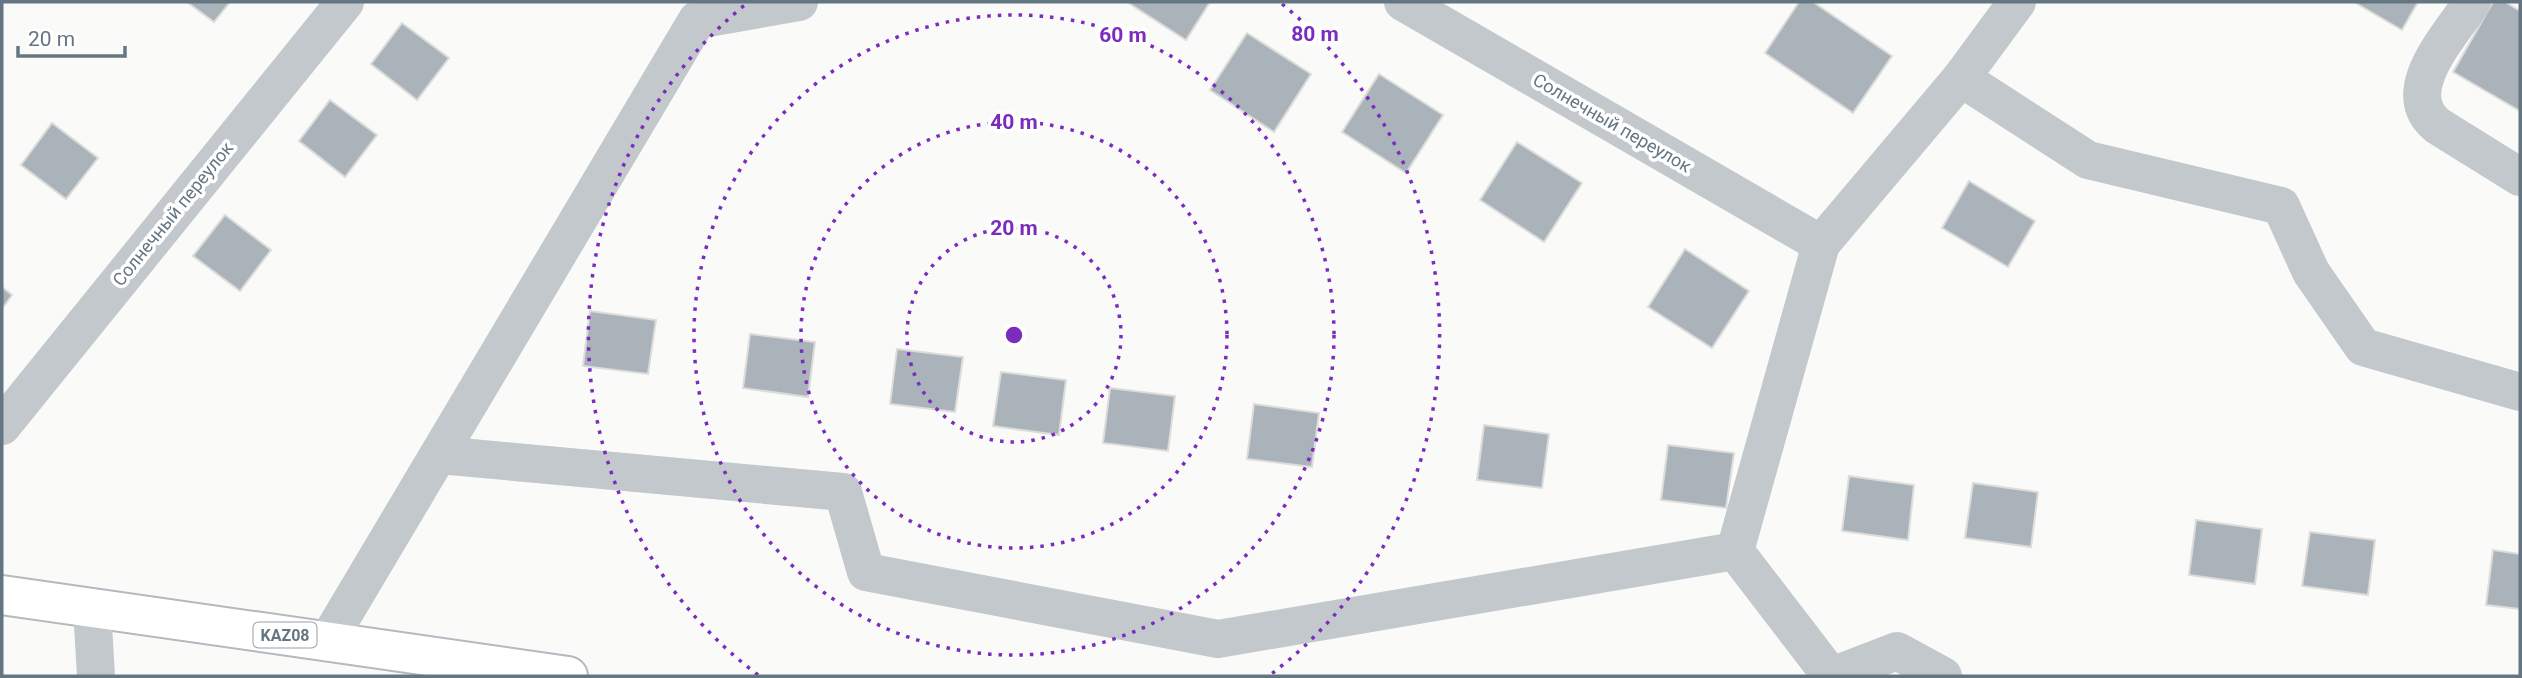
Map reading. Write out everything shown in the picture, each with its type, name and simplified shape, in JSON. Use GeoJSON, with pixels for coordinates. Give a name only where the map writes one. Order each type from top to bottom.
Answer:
{"type":"FeatureCollection","features":[{"type":"Feature","properties":{"kind":"highway","name":"KAZ08"},"geometry":{"type":"LineString","coordinates":[[2,595],[568,676]]}},
{"type":"Feature","properties":{"kind":"street","name":"Солнечный переулок"},"geometry":{"type":"LineString","coordinates":[[2,426],[345,2]]}},
{"type":"Feature","properties":{"kind":"street"},"geometry":{"type":"LineString","coordinates":[[327,642],[697,20],[799,2]]}},
{"type":"Feature","properties":{"kind":"street","name":"Солнечный переулок"},"geometry":{"type":"LineString","coordinates":[[1403,2],[1821,244]]}},
{"type":"Feature","properties":{"kind":"street"},"geometry":{"type":"LineString","coordinates":[[1735,551],[1821,244],[1961,78],[2017,2]]}},
{"type":"Feature","properties":{"kind":"street"},"geometry":{"type":"LineString","coordinates":[[2472,2],[2423,79],[2420,103],[2427,117],[2438,126],[2520,177]]}},
{"type":"Feature","properties":{"kind":"street"},"geometry":{"type":"LineString","coordinates":[[1961,78],[2088,160],[2281,206],[2311,272],[2363,347],[2520,392]]}},
{"type":"Feature","properties":{"kind":"street"},"geometry":{"type":"LineString","coordinates":[[439,455],[844,492],[866,572],[1218,639],[1735,551]]}},
{"type":"Feature","properties":{"kind":"street"},"geometry":{"type":"LineString","coordinates":[[1735,551],[1831,676],[1896,651],[1943,676]]}},
{"type":"Feature","properties":{"kind":"street"},"geometry":{"type":"LineString","coordinates":[[92,608],[96,676]]}},
{"type":"Feature","properties":{"kind":"building"},"geometry":{"type":"Polygon","coordinates":[[[187,2],[230,2],[214,22],[187,2]]]}},
{"type":"Feature","properties":{"kind":"building"},"geometry":{"type":"Polygon","coordinates":[[[1127,2],[1210,2],[1186,40],[1127,2]]]}},
{"type":"Feature","properties":{"kind":"building"},"geometry":{"type":"Polygon","coordinates":[[[1799,2],[1813,2],[1892,56],[1853,113],[1765,53],[1799,2]]]}},
{"type":"Feature","properties":{"kind":"building"},"geometry":{"type":"Polygon","coordinates":[[[2354,2],[2418,2],[2402,30],[2354,2]]]}},
{"type":"Feature","properties":{"kind":"building"},"geometry":{"type":"Polygon","coordinates":[[[2493,2],[2505,2],[2520,11],[2520,111],[2453,72],[2493,2]]]}},
{"type":"Feature","properties":{"kind":"building"},"geometry":{"type":"Polygon","coordinates":[[[402,23],[449,58],[417,100],[371,64],[402,23]]]}},
{"type":"Feature","properties":{"kind":"building"},"geometry":{"type":"Polygon","coordinates":[[[1247,33],[1311,74],[1274,132],[1210,90],[1247,33]]]}},
{"type":"Feature","properties":{"kind":"building"},"geometry":{"type":"Polygon","coordinates":[[[1379,74],[1443,115],[1406,173],[1342,132],[1379,74]]]}},
{"type":"Feature","properties":{"kind":"building"},"geometry":{"type":"Polygon","coordinates":[[[330,100],[377,135],[345,177],[299,141],[330,100]]]}},
{"type":"Feature","properties":{"kind":"building"},"geometry":{"type":"Polygon","coordinates":[[[52,123],[98,158],[66,199],[21,165],[52,123]]]}},
{"type":"Feature","properties":{"kind":"building"},"geometry":{"type":"Polygon","coordinates":[[[1517,142],[1582,183],[1544,242],[1480,200],[1517,142]]]}},
{"type":"Feature","properties":{"kind":"building"},"geometry":{"type":"Polygon","coordinates":[[[1969,181],[2035,221],[2008,267],[1942,228],[1969,181]]]}},
{"type":"Feature","properties":{"kind":"building"},"geometry":{"type":"Polygon","coordinates":[[[225,215],[271,250],[240,291],[193,256],[225,215]]]}},
{"type":"Feature","properties":{"kind":"building"},"geometry":{"type":"Polygon","coordinates":[[[1685,249],[1749,291],[1712,348],[1648,307],[1685,249]]]}},
{"type":"Feature","properties":{"kind":"building"},"geometry":{"type":"Polygon","coordinates":[[[2,287],[12,295],[2,309],[2,287]]]}},
{"type":"Feature","properties":{"kind":"building"},"geometry":{"type":"Polygon","coordinates":[[[590,311],[656,320],[648,374],[583,366],[590,311]]]}},
{"type":"Feature","properties":{"kind":"building"},"geometry":{"type":"Polygon","coordinates":[[[750,334],[815,342],[808,397],[743,388],[750,334]]]}},
{"type":"Feature","properties":{"kind":"building"},"geometry":{"type":"Polygon","coordinates":[[[897,349],[963,357],[955,412],[890,404],[897,349]]]}},
{"type":"Feature","properties":{"kind":"building"},"geometry":{"type":"Polygon","coordinates":[[[1001,372],[1066,380],[1059,435],[993,426],[1001,372]]]}},
{"type":"Feature","properties":{"kind":"building"},"geometry":{"type":"Polygon","coordinates":[[[1110,388],[1175,396],[1168,451],[1103,443],[1110,388]]]}},
{"type":"Feature","properties":{"kind":"building"},"geometry":{"type":"Polygon","coordinates":[[[1254,404],[1319,413],[1312,467],[1247,459],[1254,404]]]}},
{"type":"Feature","properties":{"kind":"building"},"geometry":{"type":"Polygon","coordinates":[[[1484,425],[1549,434],[1542,488],[1477,480],[1484,425]]]}},
{"type":"Feature","properties":{"kind":"building"},"geometry":{"type":"Polygon","coordinates":[[[1668,445],[1734,453],[1726,508],[1661,500],[1668,445]]]}},
{"type":"Feature","properties":{"kind":"building"},"geometry":{"type":"Polygon","coordinates":[[[1849,476],[1914,485],[1908,540],[1842,531],[1849,476]]]}},
{"type":"Feature","properties":{"kind":"building"},"geometry":{"type":"Polygon","coordinates":[[[1973,483],[2038,492],[2031,547],[1965,538],[1973,483]]]}},
{"type":"Feature","properties":{"kind":"building"},"geometry":{"type":"Polygon","coordinates":[[[2196,520],[2262,529],[2255,584],[2189,575],[2196,520]]]}},
{"type":"Feature","properties":{"kind":"building"},"geometry":{"type":"Polygon","coordinates":[[[2310,532],[2375,540],[2368,595],[2302,586],[2310,532]]]}},
{"type":"Feature","properties":{"kind":"building"},"geometry":{"type":"Polygon","coordinates":[[[2493,550],[2520,554],[2520,609],[2486,605],[2493,550]]]}}]}
